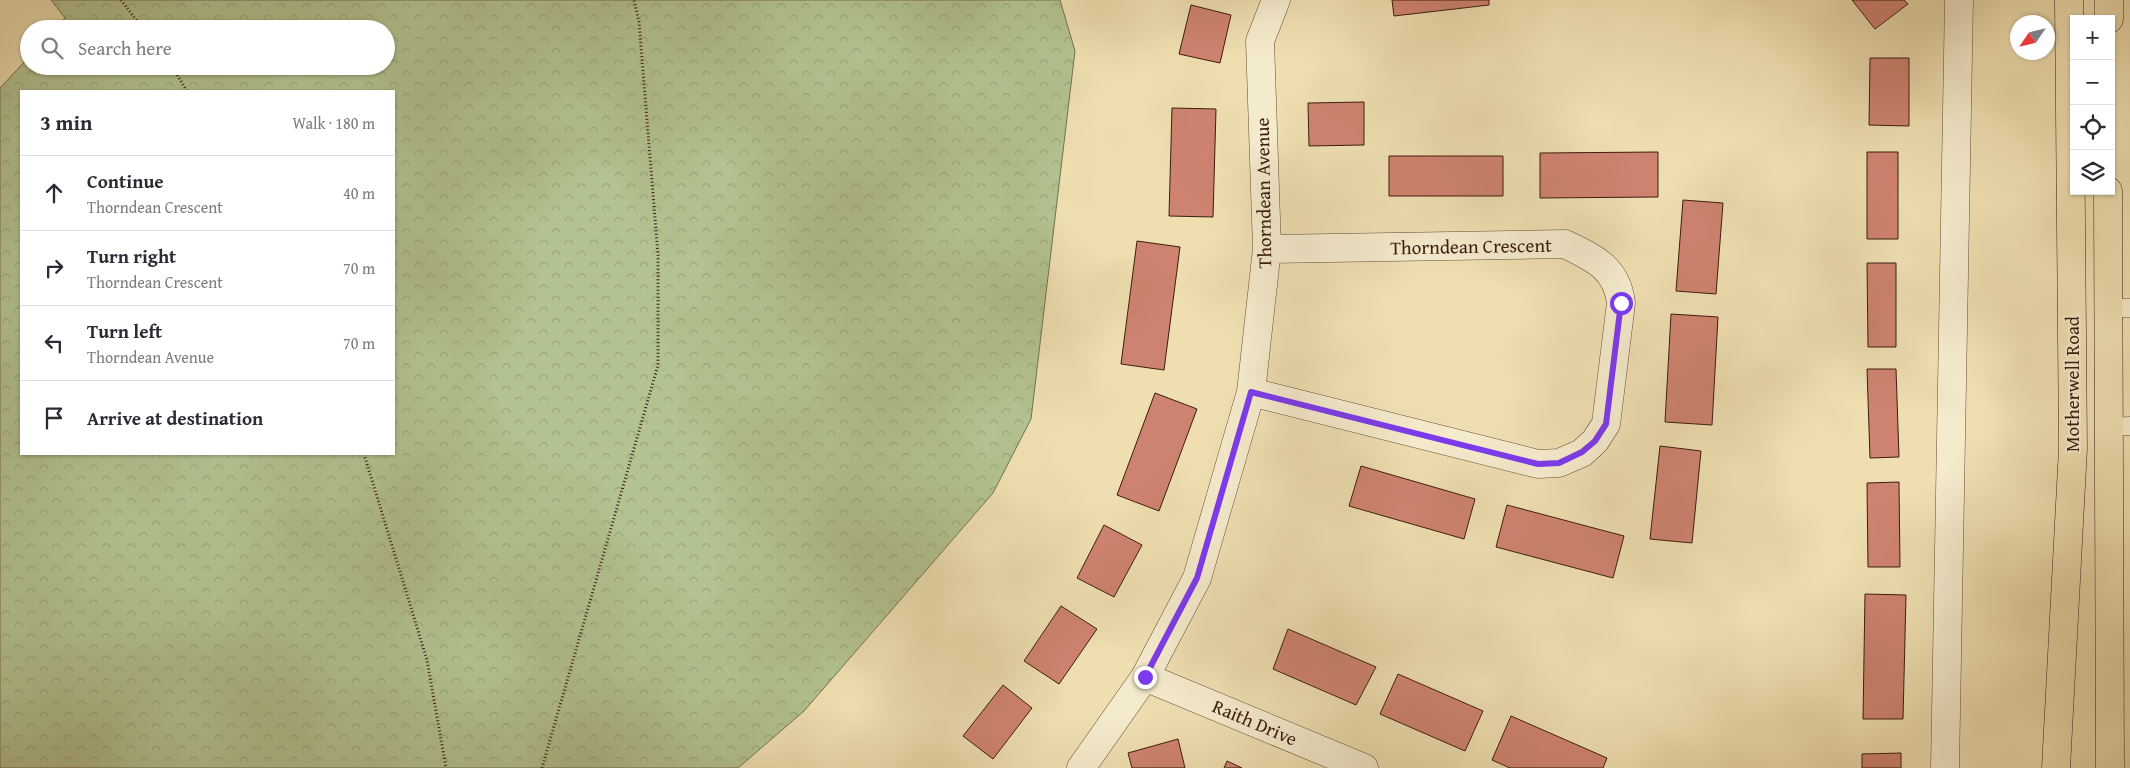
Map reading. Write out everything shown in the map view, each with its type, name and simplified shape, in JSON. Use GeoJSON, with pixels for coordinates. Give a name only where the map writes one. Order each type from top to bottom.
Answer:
{"type":"FeatureCollection","features":[{"type":"Feature","properties":{"kind":"main road","name":"Motherwell Road"},"geometry":{"type":"LineString","coordinates":[[2056,768],[2073,448],[2069,0]]}},
{"type":"Feature","properties":{"kind":"main road"},"geometry":{"type":"LineString","coordinates":[[2109,0],[2109,15]]}},
{"type":"Feature","properties":{"kind":"main road","name":"Motherwell Road"},"geometry":{"type":"LineString","coordinates":[[2108,195],[2119,308],[2120,427],[2110,768]]}},
{"type":"Feature","properties":{"kind":"street","name":"Thorndean Avenue"},"geometry":{"type":"LineString","coordinates":[[1081,768],[1145,677],[1197,578],[1251,392],[1267,249],[1260,41],[1276,0]]}},
{"type":"Feature","properties":{"kind":"street"},"geometry":{"type":"LineString","coordinates":[[1945,768],[1959,0]]}},
{"type":"Feature","properties":{"kind":"street","name":"Thorndean Crescent"},"geometry":{"type":"LineString","coordinates":[[1251,392],[1538,464],[1559,463],[1582,452],[1595,441],[1606,424],[1621,303],[1619,286],[1608,270],[1594,258],[1565,244],[1267,249]]}},
{"type":"Feature","properties":{"kind":"street","name":"Raith Drive"},"geometry":{"type":"LineString","coordinates":[[1145,677],[1364,768]]}},
{"type":"Feature","properties":{"kind":"path"},"geometry":{"type":"LineString","coordinates":[[121,0],[136,20]]}},
{"type":"Feature","properties":{"kind":"path"},"geometry":{"type":"LineString","coordinates":[[542,768],[658,365],[658,256],[639,22],[634,0]]}},
{"type":"Feature","properties":{"kind":"path"},"geometry":{"type":"LineString","coordinates":[[177,75],[186,90]]}},
{"type":"Feature","properties":{"kind":"path"},"geometry":{"type":"LineString","coordinates":[[364,455],[427,660],[446,768]]}},
{"type":"Feature","properties":{"kind":"green space"},"geometry":{"type":"Polygon","coordinates":[[[51,0],[1060,0],[1075,51],[1031,419],[993,493],[804,711],[738,768],[0,768],[0,88],[20,67],[20,75],[395,75],[395,20],[63,20],[65,18],[51,0]]]}},
{"type":"Feature","properties":{"kind":"building"},"geometry":{"type":"Polygon","coordinates":[[[1392,0],[1489,0],[1489,5],[1394,16],[1392,0]]]}},
{"type":"Feature","properties":{"kind":"building"},"geometry":{"type":"Polygon","coordinates":[[[1852,0],[1904,0],[1908,4],[1875,29],[1852,0]]]}},
{"type":"Feature","properties":{"kind":"building"},"geometry":{"type":"Polygon","coordinates":[[[1191,5],[1231,15],[1220,63],[1179,54],[1191,5]]]}},
{"type":"Feature","properties":{"kind":"building"},"geometry":{"type":"Polygon","coordinates":[[[1870,58],[1909,58],[1909,126],[1869,125],[1870,58]]]}},
{"type":"Feature","properties":{"kind":"building"},"geometry":{"type":"Polygon","coordinates":[[[1364,102],[1364,145],[1309,146],[1308,103],[1364,102]]]}},
{"type":"Feature","properties":{"kind":"building"},"geometry":{"type":"Polygon","coordinates":[[[1172,108],[1216,109],[1213,217],[1169,216],[1172,108]]]}},
{"type":"Feature","properties":{"kind":"building"},"geometry":{"type":"Polygon","coordinates":[[[1658,152],[1658,197],[1540,198],[1540,153],[1658,152]]]}},
{"type":"Feature","properties":{"kind":"building"},"geometry":{"type":"Polygon","coordinates":[[[1867,152],[1898,152],[1898,239],[1867,239],[1867,152]]]}},
{"type":"Feature","properties":{"kind":"building"},"geometry":{"type":"Polygon","coordinates":[[[1389,156],[1503,156],[1503,196],[1389,196],[1389,156]]]}},
{"type":"Feature","properties":{"kind":"building"},"geometry":{"type":"Polygon","coordinates":[[[1683,200],[1723,203],[1716,294],[1676,291],[1683,200]]]}},
{"type":"Feature","properties":{"kind":"building"},"geometry":{"type":"Polygon","coordinates":[[[1137,241],[1180,247],[1164,370],[1121,364],[1137,241]]]}},
{"type":"Feature","properties":{"kind":"building"},"geometry":{"type":"Polygon","coordinates":[[[1867,263],[1896,263],[1896,347],[1868,347],[1867,263]]]}},
{"type":"Feature","properties":{"kind":"building"},"geometry":{"type":"Polygon","coordinates":[[[1671,314],[1718,317],[1712,425],[1665,422],[1671,314]]]}},
{"type":"Feature","properties":{"kind":"building"},"geometry":{"type":"Polygon","coordinates":[[[1867,369],[1896,369],[1899,457],[1870,458],[1867,369]]]}},
{"type":"Feature","properties":{"kind":"building"},"geometry":{"type":"Polygon","coordinates":[[[1155,393],[1197,409],[1159,511],[1117,495],[1155,393]]]}},
{"type":"Feature","properties":{"kind":"building"},"geometry":{"type":"Polygon","coordinates":[[[1660,446],[1701,451],[1692,543],[1650,539],[1660,446]]]}},
{"type":"Feature","properties":{"kind":"building"},"geometry":{"type":"Polygon","coordinates":[[[1361,466],[1475,499],[1464,539],[1349,506],[1361,466]]]}},
{"type":"Feature","properties":{"kind":"building"},"geometry":{"type":"Polygon","coordinates":[[[1899,482],[1900,567],[1868,567],[1867,483],[1899,482]]]}},
{"type":"Feature","properties":{"kind":"building"},"geometry":{"type":"Polygon","coordinates":[[[1507,505],[1624,536],[1613,578],[1496,547],[1507,505]]]}},
{"type":"Feature","properties":{"kind":"building"},"geometry":{"type":"Polygon","coordinates":[[[1104,525],[1142,545],[1114,597],[1077,578],[1104,525]]]}},
{"type":"Feature","properties":{"kind":"building"},"geometry":{"type":"Polygon","coordinates":[[[1865,594],[1906,595],[1903,719],[1863,719],[1865,594]]]}},
{"type":"Feature","properties":{"kind":"building"},"geometry":{"type":"Polygon","coordinates":[[[1061,606],[1097,629],[1059,684],[1024,661],[1061,606]]]}},
{"type":"Feature","properties":{"kind":"building"},"geometry":{"type":"Polygon","coordinates":[[[1288,629],[1376,667],[1356,705],[1273,669],[1288,629]]]}},
{"type":"Feature","properties":{"kind":"building"},"geometry":{"type":"Polygon","coordinates":[[[1398,674],[1483,711],[1465,751],[1380,714],[1398,674]]]}},
{"type":"Feature","properties":{"kind":"building"},"geometry":{"type":"Polygon","coordinates":[[[1003,685],[1032,708],[993,759],[963,736],[1003,685]]]}},
{"type":"Feature","properties":{"kind":"building"},"geometry":{"type":"Polygon","coordinates":[[[1511,716],[1607,758],[1603,768],[1510,768],[1492,760],[1511,716]]]}},
{"type":"Feature","properties":{"kind":"building"},"geometry":{"type":"Polygon","coordinates":[[[1178,739],[1185,768],[1132,768],[1128,753],[1178,739]]]}},
{"type":"Feature","properties":{"kind":"building"},"geometry":{"type":"Polygon","coordinates":[[[1901,753],[1901,768],[1862,768],[1862,754],[1901,753]]]}},
{"type":"Feature","properties":{"kind":"building"},"geometry":{"type":"Polygon","coordinates":[[[1227,761],[1242,768],[1224,768],[1227,761]]]}},
{"type":"Feature","properties":{"kind":"route"},"geometry":{"type":"LineString","coordinates":[[1145,677],[1197,578],[1251,392],[1538,464],[1559,463],[1582,452],[1595,441],[1606,424],[1621,303]]}}]}
